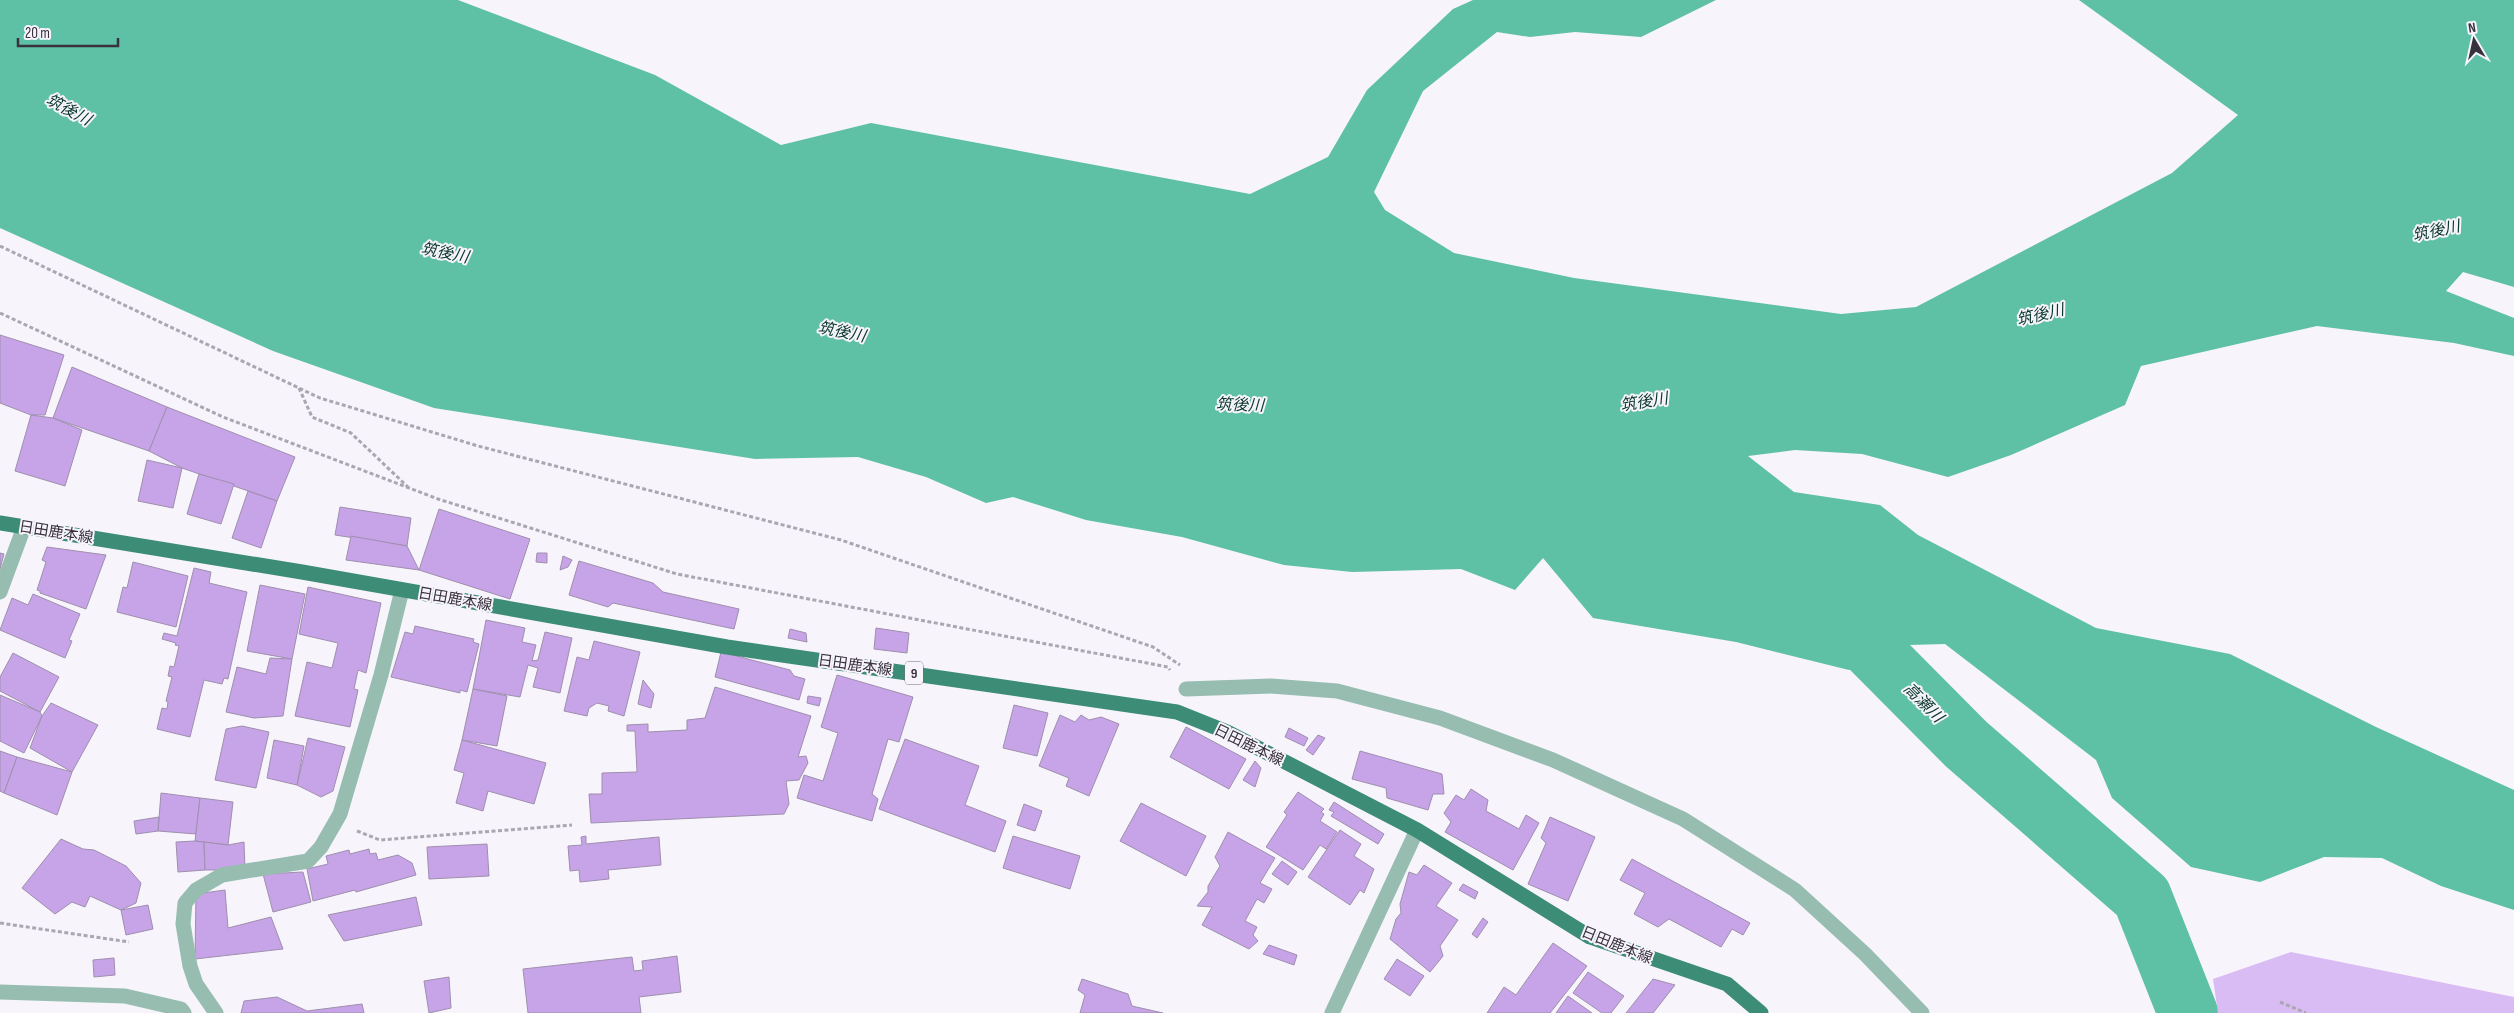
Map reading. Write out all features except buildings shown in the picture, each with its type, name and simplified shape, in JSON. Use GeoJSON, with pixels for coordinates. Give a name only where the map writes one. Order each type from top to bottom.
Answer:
{"type":"FeatureCollection","features":[{"type":"Feature","properties":{"kind":"main road","name":"日田鹿本線"},"geometry":{"type":"LineString","coordinates":[[0,523],[402,590],[727,647],[1176,712],[1227,732],[1417,830],[1590,937],[1727,984],[1761,1013]]}},
{"type":"Feature","properties":{"kind":"street"},"geometry":{"type":"LineString","coordinates":[[0,592],[24,526]]}},
{"type":"Feature","properties":{"kind":"street"},"geometry":{"type":"LineString","coordinates":[[216,1013],[196,984],[190,966],[183,924],[185,903],[196,890],[222,875],[308,861],[321,847],[340,814],[381,675],[402,590]]}},
{"type":"Feature","properties":{"kind":"street"},"geometry":{"type":"LineString","coordinates":[[1186,689],[1271,686],[1337,691],[1440,718],[1553,760],[1683,819],[1795,890],[1865,954],[1922,1013]]}},
{"type":"Feature","properties":{"kind":"street"},"geometry":{"type":"LineString","coordinates":[[1332,1013],[1417,830]]}},
{"type":"Feature","properties":{"kind":"street"},"geometry":{"type":"LineString","coordinates":[[0,992],[126,996],[180,1009],[184,1013]]}},
{"type":"Feature","properties":{"kind":"path"},"geometry":{"type":"LineString","coordinates":[[0,246],[320,398],[478,446],[841,540],[1153,648],[1214,688]]}},
{"type":"Feature","properties":{"kind":"path"},"geometry":{"type":"LineString","coordinates":[[0,313],[223,417],[438,500],[677,574],[1168,668],[1186,689]]}},
{"type":"Feature","properties":{"kind":"path"},"geometry":{"type":"LineString","coordinates":[[299,388],[312,416],[351,433],[409,488]]}},
{"type":"Feature","properties":{"kind":"path"},"geometry":{"type":"LineString","coordinates":[[336,822],[380,840],[572,825]]}},
{"type":"Feature","properties":{"kind":"path"},"geometry":{"type":"LineString","coordinates":[[0,923],[128,942]]}},
{"type":"Feature","properties":{"kind":"path"},"geometry":{"type":"LineString","coordinates":[[2280,1002],[2306,1013]]}},
{"type":"Feature","properties":{"kind":"shaded area"},"geometry":{"type":"Polygon","coordinates":[[[2291,952],[2514,997],[2514,1013],[2218,1013],[2213,979],[2291,952]]]}},
{"type":"Feature","properties":{"kind":"water","name":"筑後川"},"geometry":{"type":"Polygon","coordinates":[[[0,0],[458,0],[655,75],[781,145],[871,123],[1250,194],[1328,157],[1367,90],[1453,9],[1473,0],[1716,0],[1641,37],[1575,32],[1530,37],[1497,32],[1423,91],[1374,192],[1385,210],[1454,253],[1574,278],[1841,314],[1916,307],[2172,173],[2238,115],[2079,0],[2514,0],[2514,287],[2463,272],[2446,291],[2514,318],[2514,356],[2454,343],[2317,326],[2141,366],[2125,405],[2011,455],[1948,477],[1862,454],[1795,450],[1748,456],[1794,492],[1880,505],[1918,535],[2096,628],[2230,654],[2376,727],[2514,790],[2514,910],[2441,886],[2382,858],[2324,857],[2260,882],[2191,867],[2112,798],[2096,760],[1945,644],[1909,645],[1849,670],[1736,642],[1593,618],[1543,558],[1515,590],[1461,569],[1352,572],[1284,565],[1182,537],[1086,520],[1013,497],[986,503],[926,477],[858,457],[755,459],[434,408],[273,351],[0,228],[0,0]]]}},
{"type":"Feature","properties":{"kind":"waterway","name":"高瀬川"},"geometry":{"type":"LineString","coordinates":[[1821,598],[1966,744],[2142,897],[2188,1013]]}}]}
